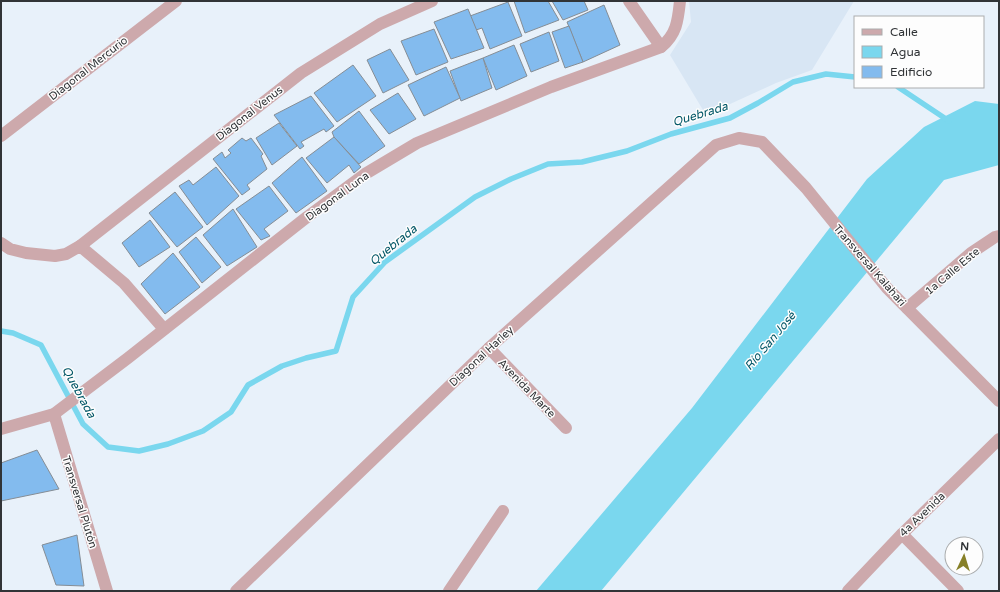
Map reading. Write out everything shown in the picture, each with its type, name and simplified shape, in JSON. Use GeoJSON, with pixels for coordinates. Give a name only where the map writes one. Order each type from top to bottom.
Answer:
{"type":"FeatureCollection","features":[{"type":"Feature","properties":{"kind":"street","name":"Diagonal Mercurio"},"geometry":{"type":"LineString","coordinates":[[1,136],[176,1]]}},
{"type":"Feature","properties":{"kind":"street","name":"Diagonal Venus"},"geometry":{"type":"LineString","coordinates":[[80,246],[301,73],[380,24],[432,1]]}},
{"type":"Feature","properties":{"kind":"street"},"geometry":{"type":"LineString","coordinates":[[629,1],[661,46],[670,40],[677,23],[680,1]]}},
{"type":"Feature","properties":{"kind":"street","name":"Diagonal Luna"},"geometry":{"type":"LineString","coordinates":[[57,411],[365,174],[417,143],[551,87],[661,46]]}},
{"type":"Feature","properties":{"kind":"street","name":"Transversal Kalahari"},"geometry":{"type":"LineString","coordinates":[[739,138],[762,142],[806,188],[887,288],[999,402]]}},
{"type":"Feature","properties":{"kind":"street","name":"Diagonal Harley"},"geometry":{"type":"LineString","coordinates":[[236,591],[488,348],[716,145],[739,138]]}},
{"type":"Feature","properties":{"kind":"street","name":"1a Calle Este"},"geometry":{"type":"LineString","coordinates":[[907,308],[971,253],[994,237],[999,236]]}},
{"type":"Feature","properties":{"kind":"street"},"geometry":{"type":"LineString","coordinates":[[1,242],[10,249],[26,253],[55,256],[66,254],[80,246],[124,283],[164,329]]}},
{"type":"Feature","properties":{"kind":"street","name":"Avenida Marte"},"geometry":{"type":"LineString","coordinates":[[488,348],[566,428]]}},
{"type":"Feature","properties":{"kind":"street"},"geometry":{"type":"LineString","coordinates":[[1,429],[57,411]]}},
{"type":"Feature","properties":{"kind":"street","name":"Transversal Plutón"},"geometry":{"type":"LineString","coordinates":[[57,411],[107,591]]}},
{"type":"Feature","properties":{"kind":"street","name":"4a Avenida"},"geometry":{"type":"LineString","coordinates":[[848,591],[902,534],[999,439]]}},
{"type":"Feature","properties":{"kind":"street"},"geometry":{"type":"LineString","coordinates":[[449,591],[503,511]]}},
{"type":"Feature","properties":{"kind":"street"},"geometry":{"type":"LineString","coordinates":[[902,534],[958,591]]}},
{"type":"Feature","properties":{"kind":"shaded area"},"geometry":{"type":"Polygon","coordinates":[[[689,1],[854,1],[812,70],[776,83],[706,115],[670,55],[691,22],[689,1]]]}},
{"type":"Feature","properties":{"kind":"water","name":"Río San José"},"geometry":{"type":"Polygon","coordinates":[[[975,101],[999,104],[999,165],[944,180],[601,591],[536,591],[692,408],[867,179],[924,127],[975,101]]]}},
{"type":"Feature","properties":{"kind":"building"},"geometry":{"type":"Polygon","coordinates":[[[514,1],[548,1],[559,20],[525,33],[514,1]]]}},
{"type":"Feature","properties":{"kind":"building"},"geometry":{"type":"Polygon","coordinates":[[[552,1],[584,1],[588,10],[563,20],[552,1]]]}},
{"type":"Feature","properties":{"kind":"building"},"geometry":{"type":"Polygon","coordinates":[[[508,2],[522,36],[490,49],[482,28],[476,30],[470,16],[508,2]]]}},
{"type":"Feature","properties":{"kind":"building"},"geometry":{"type":"Polygon","coordinates":[[[604,5],[620,45],[583,62],[567,22],[604,5]]]}},
{"type":"Feature","properties":{"kind":"building"},"geometry":{"type":"Polygon","coordinates":[[[468,9],[484,48],[451,59],[434,22],[468,9]]]}},
{"type":"Feature","properties":{"kind":"building"},"geometry":{"type":"Polygon","coordinates":[[[569,26],[583,62],[565,68],[552,32],[569,26]]]}},
{"type":"Feature","properties":{"kind":"building"},"geometry":{"type":"Polygon","coordinates":[[[434,29],[448,62],[416,75],[401,41],[434,29]]]}},
{"type":"Feature","properties":{"kind":"building"},"geometry":{"type":"Polygon","coordinates":[[[549,32],[559,61],[531,72],[520,44],[549,32]]]}},
{"type":"Feature","properties":{"kind":"building"},"geometry":{"type":"Polygon","coordinates":[[[514,45],[527,76],[496,90],[483,58],[514,45]]]}},
{"type":"Feature","properties":{"kind":"building"},"geometry":{"type":"Polygon","coordinates":[[[390,49],[409,80],[383,93],[367,60],[390,49]]]}},
{"type":"Feature","properties":{"kind":"building"},"geometry":{"type":"Polygon","coordinates":[[[483,58],[492,88],[461,101],[450,71],[483,58]]]}},
{"type":"Feature","properties":{"kind":"building"},"geometry":{"type":"Polygon","coordinates":[[[353,65],[376,96],[337,122],[314,93],[353,65]]]}},
{"type":"Feature","properties":{"kind":"building"},"geometry":{"type":"Polygon","coordinates":[[[446,67],[460,98],[424,116],[408,85],[446,67]]]}},
{"type":"Feature","properties":{"kind":"building"},"geometry":{"type":"Polygon","coordinates":[[[398,93],[416,119],[389,134],[370,110],[398,93]]]}},
{"type":"Feature","properties":{"kind":"building"},"geometry":{"type":"Polygon","coordinates":[[[311,96],[334,126],[326,132],[324,129],[301,142],[304,146],[300,149],[274,115],[311,96]]]}},
{"type":"Feature","properties":{"kind":"building"},"geometry":{"type":"Polygon","coordinates":[[[359,111],[385,146],[359,164],[334,137],[332,132],[359,111]]]}},
{"type":"Feature","properties":{"kind":"building"},"geometry":{"type":"Polygon","coordinates":[[[279,123],[297,146],[272,165],[256,138],[279,123]]]}},
{"type":"Feature","properties":{"kind":"building"},"geometry":{"type":"Polygon","coordinates":[[[334,137],[361,167],[354,173],[349,165],[327,183],[306,158],[334,137]]]}},
{"type":"Feature","properties":{"kind":"building"},"geometry":{"type":"Polygon","coordinates":[[[242,138],[246,141],[251,138],[263,154],[261,156],[267,169],[247,185],[250,189],[242,195],[213,159],[222,152],[225,158],[231,153],[228,150],[242,138]]]}},
{"type":"Feature","properties":{"kind":"building"},"geometry":{"type":"Polygon","coordinates":[[[302,157],[327,191],[296,213],[272,183],[302,157]]]}},
{"type":"Feature","properties":{"kind":"building"},"geometry":{"type":"Polygon","coordinates":[[[216,167],[239,196],[207,225],[179,186],[189,180],[193,185],[216,167]]]}},
{"type":"Feature","properties":{"kind":"building"},"geometry":{"type":"Polygon","coordinates":[[[269,186],[288,211],[264,229],[270,236],[261,240],[236,209],[269,186]]]}},
{"type":"Feature","properties":{"kind":"building"},"geometry":{"type":"Polygon","coordinates":[[[175,192],[203,227],[177,247],[149,213],[175,192]]]}},
{"type":"Feature","properties":{"kind":"building"},"geometry":{"type":"Polygon","coordinates":[[[233,209],[257,247],[227,266],[203,235],[233,209]]]}},
{"type":"Feature","properties":{"kind":"building"},"geometry":{"type":"Polygon","coordinates":[[[150,220],[170,247],[139,267],[122,243],[150,220]]]}},
{"type":"Feature","properties":{"kind":"building"},"geometry":{"type":"Polygon","coordinates":[[[196,237],[221,267],[202,283],[179,252],[196,237]]]}},
{"type":"Feature","properties":{"kind":"building"},"geometry":{"type":"Polygon","coordinates":[[[173,253],[200,287],[165,314],[141,284],[173,253]]]}},
{"type":"Feature","properties":{"kind":"building"},"geometry":{"type":"Polygon","coordinates":[[[37,450],[59,489],[1,501],[1,463],[37,450]]]}},
{"type":"Feature","properties":{"kind":"building"},"geometry":{"type":"Polygon","coordinates":[[[77,535],[84,586],[56,585],[42,545],[77,535]]]}},
{"type":"Feature","properties":{"kind":"waterway","name":"Quebrada"},"geometry":{"type":"LineString","coordinates":[[1,331],[13,333],[41,345],[83,424],[108,447],[139,451],[168,444],[203,431],[231,412],[248,385],[282,366],[306,358],[336,351],[353,297],[385,262],[475,197],[511,179],[548,164],[582,162],[627,151],[671,134],[730,118],[793,82],[826,74],[854,77]]}},
{"type":"Feature","properties":{"kind":"waterway","name":"Quebrada"},"geometry":{"type":"LineString","coordinates":[[900,88],[949,121]]}}]}
